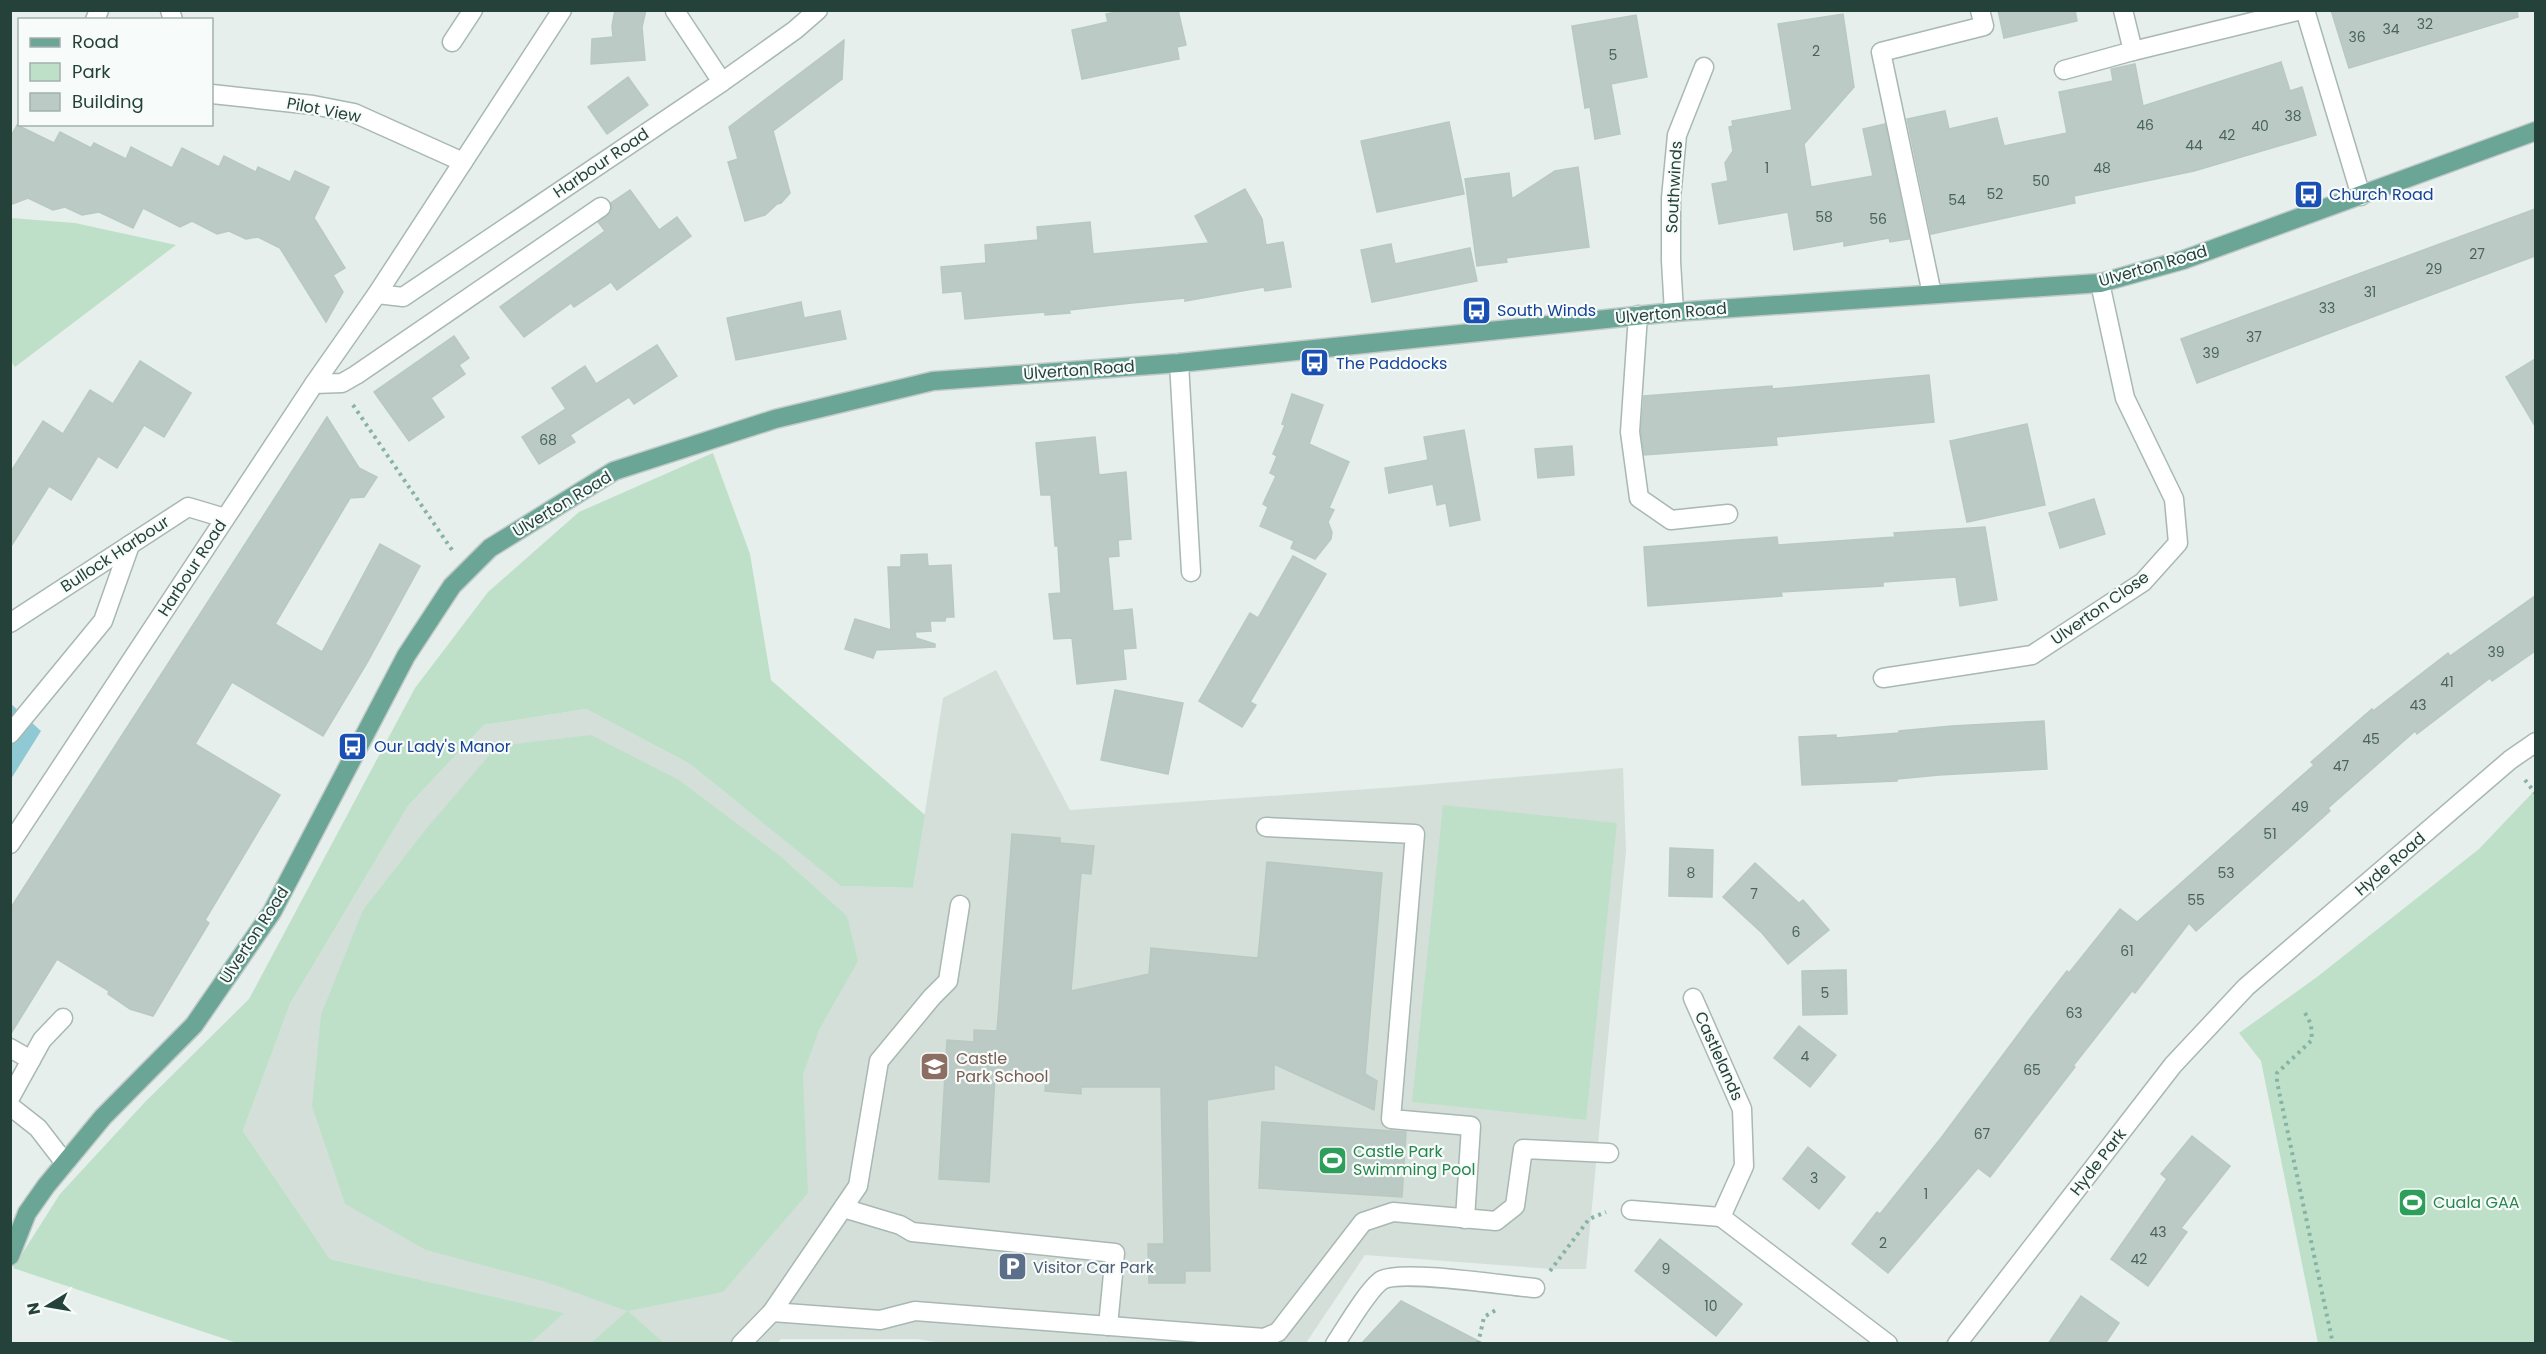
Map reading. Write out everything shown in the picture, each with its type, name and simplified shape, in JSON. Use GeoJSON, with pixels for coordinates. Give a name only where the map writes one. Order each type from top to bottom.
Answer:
{"type":"FeatureCollection","features":[{"type":"Feature","properties":{"kind":"main road","name":"Ulverton Road"},"geometry":{"type":"LineString","coordinates":[[10,1256],[27,1213],[65,1163],[102,1117],[194,1025],[266,921],[406,656],[452,586],[489,548],[614,471],[775,420],[933,381],[1179,363],[1638,315],[2100,283],[2183,260],[2535,131]]}},
{"type":"Feature","properties":{"kind":"street"},"geometry":{"type":"LineString","coordinates":[[452,42],[473,10]]}},
{"type":"Feature","properties":{"kind":"street","name":"Harbour Road"},"geometry":{"type":"LineString","coordinates":[[10,844],[314,384],[377,294],[562,10]]}},
{"type":"Feature","properties":{"kind":"street","name":"Harbour Road"},"geometry":{"type":"LineString","coordinates":[[377,294],[403,297],[722,82],[795,30],[818,10]]}},
{"type":"Feature","properties":{"kind":"street"},"geometry":{"type":"LineString","coordinates":[[1932,294],[1881,52],[1984,26],[1980,10]]}},
{"type":"Feature","properties":{"kind":"street"},"geometry":{"type":"LineString","coordinates":[[2123,10],[2133,51]]}},
{"type":"Feature","properties":{"kind":"street"},"geometry":{"type":"LineString","coordinates":[[2064,70],[2303,10],[2361,196]]}},
{"type":"Feature","properties":{"kind":"street"},"geometry":{"type":"LineString","coordinates":[[675,11],[722,82]]}},
{"type":"Feature","properties":{"kind":"street","name":"Southwinds"},"geometry":{"type":"LineString","coordinates":[[1674,312],[1671,198],[1677,135],[1704,67]]}},
{"type":"Feature","properties":{"kind":"street","name":"Pilot View"},"geometry":{"type":"LineString","coordinates":[[213,94],[313,105],[354,113],[463,162]]}},
{"type":"Feature","properties":{"kind":"street"},"geometry":{"type":"LineString","coordinates":[[314,384],[342,383],[365,369],[602,207]]}},
{"type":"Feature","properties":{"kind":"street","name":"Ulverton Close"},"geometry":{"type":"LineString","coordinates":[[1883,678],[2032,655],[2144,582],[2178,543],[2174,499],[2125,398],[2100,283]]}},
{"type":"Feature","properties":{"kind":"street"},"geometry":{"type":"LineString","coordinates":[[1638,315],[1630,432],[1639,498],[1671,520],[1728,514]]}},
{"type":"Feature","properties":{"kind":"street"},"geometry":{"type":"LineString","coordinates":[[1179,363],[1191,572]]}},
{"type":"Feature","properties":{"kind":"street","name":"Bullock Harbour"},"geometry":{"type":"LineString","coordinates":[[10,623],[188,507],[225,518]]}},
{"type":"Feature","properties":{"kind":"street"},"geometry":{"type":"LineString","coordinates":[[10,734],[103,621],[130,545]]}},
{"type":"Feature","properties":{"kind":"street","name":"Hyde Road"},"geometry":{"type":"LineString","coordinates":[[2246,987],[2535,742]]}},
{"type":"Feature","properties":{"kind":"street"},"geometry":{"type":"LineString","coordinates":[[1266,827],[1415,834],[1391,1119],[1471,1126],[1465,1219]]}},
{"type":"Feature","properties":{"kind":"street"},"geometry":{"type":"LineString","coordinates":[[741,1344],[772,1312],[858,1186],[879,1061],[948,981],[960,905]]}},
{"type":"Feature","properties":{"kind":"street","name":"Hyde Park"},"geometry":{"type":"LineString","coordinates":[[1958,1344],[2173,1065],[2246,987]]}},
{"type":"Feature","properties":{"kind":"street","name":"Castlelands"},"geometry":{"type":"LineString","coordinates":[[1693,998],[1742,1109],[1744,1166],[1720,1217]]}},
{"type":"Feature","properties":{"kind":"street"},"geometry":{"type":"LineString","coordinates":[[10,1098],[42,1040],[63,1018]]}},
{"type":"Feature","properties":{"kind":"street"},"geometry":{"type":"LineString","coordinates":[[10,1048],[31,1060]]}},
{"type":"Feature","properties":{"kind":"street"},"geometry":{"type":"LineString","coordinates":[[10,1106],[38,1128],[65,1163]]}},
{"type":"Feature","properties":{"kind":"street"},"geometry":{"type":"LineString","coordinates":[[772,1312],[880,1320],[915,1311],[1264,1338],[1278,1332],[1363,1222],[1392,1212],[1496,1221],[1515,1206],[1523,1149],[1609,1153]]}},
{"type":"Feature","properties":{"kind":"street"},"geometry":{"type":"LineString","coordinates":[[843,1208],[900,1225],[912,1232],[1114,1253],[1108,1326]]}},
{"type":"Feature","properties":{"kind":"street"},"geometry":{"type":"LineString","coordinates":[[1631,1210],[1720,1217],[1888,1344]]}},
{"type":"Feature","properties":{"kind":"street"},"geometry":{"type":"LineString","coordinates":[[1335,1344],[1369,1294],[1383,1280],[1409,1276],[1535,1288]]}},
{"type":"Feature","properties":{"kind":"path"},"geometry":{"type":"LineString","coordinates":[[338,383],[453,552]]}},
{"type":"Feature","properties":{"kind":"path"},"geometry":{"type":"LineString","coordinates":[[2305,1013],[2311,1024],[2312,1040],[2277,1073],[2277,1082],[2332,1344]]}},
{"type":"Feature","properties":{"kind":"path"},"geometry":{"type":"LineString","coordinates":[[1535,1288],[1589,1219],[1610,1211],[1631,1210]]}},
{"type":"Feature","properties":{"kind":"shaded area","name":"Castle Park School"},"geometry":{"type":"Polygon","coordinates":[[[996,670],[1070,810],[1623,768],[1626,851],[1586,1269],[1552,1269],[1365,1255],[1306,1343],[948,1344],[917,1339],[781,1339],[777,1344],[531,1343],[563,1313],[330,1259],[243,1131],[290,1004],[408,806],[484,725],[586,709],[690,764],[842,886],[913,888],[943,698],[996,670]]]}},
{"type":"Feature","properties":{"kind":"green space"},"geometry":{"type":"Polygon","coordinates":[[[11,218],[75,223],[176,245],[15,367],[10,360],[11,218]]]}},
{"type":"Feature","properties":{"kind":"green space"},"geometry":{"type":"Polygon","coordinates":[[[713,453],[750,554],[771,680],[925,815],[913,888],[841,886],[690,764],[586,709],[484,725],[408,806],[290,1004],[243,1131],[330,1259],[564,1313],[531,1343],[237,1343],[13,1268],[60,1194],[145,1102],[249,999],[415,688],[488,592],[579,512],[713,453]]]}},
{"type":"Feature","properties":{"kind":"green space"},"geometry":{"type":"Polygon","coordinates":[[[591,735],[679,780],[780,856],[847,916],[858,961],[819,1030],[803,1075],[808,1193],[723,1292],[628,1311],[664,1343],[591,1343],[627,1311],[546,1282],[426,1250],[345,1204],[312,1106],[321,1015],[363,910],[426,829],[497,746],[591,735]]]}},
{"type":"Feature","properties":{"kind":"green space","name":"Cuala GAA"},"geometry":{"type":"Polygon","coordinates":[[[2535,790],[2535,1343],[2318,1343],[2261,1061],[2239,1033],[2317,977],[2479,849],[2535,790]]]}},
{"type":"Feature","properties":{"kind":"green space"},"geometry":{"type":"Polygon","coordinates":[[[1443,805],[1617,823],[1586,1120],[1412,1102],[1443,805]]]}},
{"type":"Feature","properties":{"kind":"water"},"geometry":{"type":"Polygon","coordinates":[[[11,704],[41,731],[11,779],[11,704]]]}},
{"type":"Feature","properties":{"kind":"building"},"geometry":{"type":"Polygon","coordinates":[[[615,10],[646,10],[642,27],[645,60],[591,64],[592,39],[613,37],[612,26],[615,10]]]}},
{"type":"Feature","properties":{"kind":"building"},"geometry":{"type":"Polygon","coordinates":[[[1125,10],[1178,10],[1186,45],[1177,47],[1179,59],[1082,79],[1072,30],[1108,22],[1106,14],[1125,10]]]}},
{"type":"Feature","properties":{"kind":"building"},"geometry":{"type":"Polygon","coordinates":[[[1998,10],[2075,10],[2077,21],[2004,38],[1998,10]]]}},
{"type":"Feature","properties":{"kind":"building"},"geometry":{"type":"Polygon","coordinates":[[[2331,10],[2517,10],[2518,17],[2349,68],[2331,10]]]}},
{"type":"Feature","properties":{"kind":"building"},"geometry":{"type":"Polygon","coordinates":[[[1843,14],[1854,87],[1804,144],[1811,187],[1873,176],[1863,129],[1885,124],[1909,239],[1890,242],[1889,238],[1844,246],[1844,241],[1794,250],[1788,212],[1719,224],[1712,184],[1728,181],[1725,163],[1733,151],[1729,127],[1733,126],[1732,121],[1792,110],[1778,24],[1843,14]]]}},
{"type":"Feature","properties":{"kind":"building"},"geometry":{"type":"Polygon","coordinates":[[[1636,15],[1647,77],[1611,84],[1620,134],[1595,139],[1590,107],[1585,108],[1572,26],[1636,15]]]}},
{"type":"Feature","properties":{"kind":"building"},"geometry":{"type":"Polygon","coordinates":[[[844,40],[842,79],[773,131],[790,193],[765,215],[745,221],[728,162],[738,159],[729,127],[844,40]]]}},
{"type":"Feature","properties":{"kind":"building"},"geometry":{"type":"Polygon","coordinates":[[[2281,62],[2290,91],[2302,87],[2316,135],[2194,171],[2074,196],[2075,203],[1931,234],[1907,119],[1945,111],[1949,129],[1997,118],[2004,146],[2067,133],[2059,92],[2113,81],[2111,69],[2135,64],[2143,106],[2281,62]]]}},
{"type":"Feature","properties":{"kind":"building"},"geometry":{"type":"Polygon","coordinates":[[[628,77],[648,105],[607,134],[588,107],[628,77]]]}},
{"type":"Feature","properties":{"kind":"building"},"geometry":{"type":"Polygon","coordinates":[[[1449,122],[1464,194],[1377,212],[1361,141],[1449,122]]]}},
{"type":"Feature","properties":{"kind":"building"},"geometry":{"type":"Polygon","coordinates":[[[17,125],[54,143],[60,132],[91,148],[94,143],[126,159],[131,147],[172,168],[182,148],[219,167],[224,156],[256,172],[258,167],[290,182],[295,171],[329,187],[314,218],[345,268],[333,275],[343,292],[326,322],[280,248],[258,237],[246,239],[229,231],[217,234],[192,221],[180,227],[143,208],[133,228],[99,212],[82,215],[65,207],[53,210],[28,198],[10,205],[10,138],[17,125]]]}},
{"type":"Feature","properties":{"kind":"building"},"geometry":{"type":"Polygon","coordinates":[[[1578,167],[1589,247],[1506,258],[1507,262],[1477,266],[1465,179],[1509,173],[1512,199],[1555,171],[1578,167]]]}},
{"type":"Feature","properties":{"kind":"building"},"geometry":{"type":"Polygon","coordinates":[[[1245,189],[1262,219],[1266,245],[1283,242],[1291,287],[1265,291],[1264,287],[1185,301],[1185,298],[1069,310],[1070,313],[1045,315],[1045,312],[965,319],[962,291],[943,293],[941,267],[986,263],[985,245],[1038,240],[1037,227],[1090,222],[1093,254],[1209,243],[1195,216],[1245,189]]]}},
{"type":"Feature","properties":{"kind":"building"},"geometry":{"type":"Polygon","coordinates":[[[630,190],[659,230],[677,217],[691,236],[617,290],[611,282],[574,307],[571,303],[524,337],[500,307],[605,231],[598,222],[611,212],[611,203],[630,190]]]}},
{"type":"Feature","properties":{"kind":"building"},"geometry":{"type":"Polygon","coordinates":[[[2535,209],[2535,256],[2197,383],[2181,339],[2535,209]]]}},
{"type":"Feature","properties":{"kind":"building"},"geometry":{"type":"Polygon","coordinates":[[[1391,244],[1395,264],[1470,248],[1477,281],[1372,302],[1361,250],[1391,244]]]}},
{"type":"Feature","properties":{"kind":"building"},"geometry":{"type":"Polygon","coordinates":[[[801,302],[804,318],[840,311],[846,339],[736,360],[727,318],[801,302]]]}},
{"type":"Feature","properties":{"kind":"building"},"geometry":{"type":"Polygon","coordinates":[[[454,336],[469,358],[459,365],[465,374],[431,398],[444,417],[409,441],[374,392],[454,336]]]}},
{"type":"Feature","properties":{"kind":"building"},"geometry":{"type":"Polygon","coordinates":[[[657,345],[677,376],[634,404],[629,397],[570,435],[575,442],[539,464],[522,437],[566,409],[552,388],[585,366],[596,384],[657,345]]]}},
{"type":"Feature","properties":{"kind":"building"},"geometry":{"type":"Polygon","coordinates":[[[2535,359],[2535,426],[2506,377],[2535,359]]]}},
{"type":"Feature","properties":{"kind":"building"},"geometry":{"type":"Polygon","coordinates":[[[140,361],[191,393],[164,437],[144,425],[117,468],[98,456],[71,500],[49,486],[10,548],[10,473],[43,421],[63,434],[90,390],[113,404],[140,361]]]}},
{"type":"Feature","properties":{"kind":"building"},"geometry":{"type":"Polygon","coordinates":[[[1929,375],[1934,422],[1776,437],[1777,445],[1644,455],[1641,431],[1644,396],[1772,386],[1772,389],[1929,375]]]}},
{"type":"Feature","properties":{"kind":"building"},"geometry":{"type":"Polygon","coordinates":[[[1292,394],[1323,405],[1309,444],[1349,462],[1329,508],[1334,510],[1328,522],[1332,532],[1331,539],[1315,559],[1291,548],[1294,541],[1260,526],[1268,507],[1263,504],[1276,476],[1270,473],[1277,456],[1273,454],[1285,425],[1282,424],[1292,394]]]}},
{"type":"Feature","properties":{"kind":"building"},"geometry":{"type":"Polygon","coordinates":[[[327,417],[359,468],[377,477],[364,497],[350,498],[275,624],[322,652],[380,544],[420,566],[367,663],[323,736],[232,682],[195,744],[280,795],[205,920],[209,923],[153,1016],[130,1009],[108,994],[109,991],[57,959],[10,1035],[10,909],[327,417]]]}},
{"type":"Feature","properties":{"kind":"building"},"geometry":{"type":"Polygon","coordinates":[[[2027,424],[2045,505],[1967,522],[1950,441],[2027,424]]]}},
{"type":"Feature","properties":{"kind":"building"},"geometry":{"type":"Polygon","coordinates":[[[1464,430],[1480,520],[1450,526],[1446,503],[1437,505],[1433,484],[1389,493],[1385,468],[1428,460],[1424,437],[1464,430]]]}},
{"type":"Feature","properties":{"kind":"building"},"geometry":{"type":"Polygon","coordinates":[[[1095,437],[1099,475],[1126,472],[1131,539],[1118,540],[1119,556],[1108,557],[1113,611],[1132,609],[1136,648],[1123,649],[1126,679],[1077,684],[1072,638],[1054,639],[1049,594],[1061,593],[1058,546],[1055,546],[1051,495],[1041,495],[1036,443],[1095,437]]]}},
{"type":"Feature","properties":{"kind":"building"},"geometry":{"type":"Polygon","coordinates":[[[1572,446],[1574,475],[1538,478],[1535,449],[1572,446]]]}},
{"type":"Feature","properties":{"kind":"building"},"geometry":{"type":"Polygon","coordinates":[[[2094,499],[2105,534],[2060,548],[2049,513],[2094,499]]]}},
{"type":"Feature","properties":{"kind":"building"},"geometry":{"type":"Polygon","coordinates":[[[1985,527],[1997,600],[1960,606],[1956,577],[1883,582],[1883,586],[1781,592],[1782,596],[1648,606],[1644,547],[1777,537],[1778,545],[1895,537],[1894,533],[1985,527]]]}},
{"type":"Feature","properties":{"kind":"building"},"geometry":{"type":"Polygon","coordinates":[[[927,554],[928,566],[951,565],[954,617],[946,617],[945,621],[930,621],[931,631],[915,632],[916,638],[935,644],[935,647],[876,650],[873,658],[845,649],[855,619],[891,630],[888,567],[901,567],[901,555],[927,554]]]}},
{"type":"Feature","properties":{"kind":"building"},"geometry":{"type":"Polygon","coordinates":[[[1293,556],[1326,574],[1250,702],[1256,705],[1242,727],[1199,701],[1250,613],[1258,618],[1293,556]]]}},
{"type":"Feature","properties":{"kind":"building"},"geometry":{"type":"Polygon","coordinates":[[[2535,596],[2535,651],[2492,681],[2490,678],[2417,734],[2415,731],[2328,808],[2330,811],[2196,931],[2189,923],[2135,993],[2132,991],[2073,1066],[2075,1067],[1990,1177],[1978,1168],[1888,1273],[1852,1244],[1877,1212],[1880,1214],[1941,1138],[2067,971],[2069,973],[2120,909],[2137,922],[2314,765],[2311,762],[2372,709],[2373,711],[2448,653],[2450,656],[2535,596]]]}},
{"type":"Feature","properties":{"kind":"building"},"geometry":{"type":"Polygon","coordinates":[[[1115,690],[1183,703],[1168,774],[1101,760],[1115,690]]]}},
{"type":"Feature","properties":{"kind":"building"},"geometry":{"type":"Polygon","coordinates":[[[2044,721],[2047,769],[1939,775],[1897,779],[1897,781],[1802,785],[1799,737],[1836,735],[1836,738],[1952,726],[2044,721]]]}},
{"type":"Feature","properties":{"kind":"building"},"geometry":{"type":"Polygon","coordinates":[[[1012,834],[1060,838],[1060,843],[1094,846],[1091,874],[1081,873],[1071,991],[1149,974],[1151,948],[1258,958],[1267,862],[1382,873],[1365,1074],[1377,1081],[1374,1110],[1274,1064],[1274,1089],[1207,1100],[1210,1271],[1185,1271],[1185,1283],[1149,1283],[1148,1244],[1164,1244],[1161,1087],[1081,1087],[1081,1094],[1045,1091],[1046,1078],[995,1075],[989,1182],[939,1179],[947,1040],[974,1042],[974,1030],[997,1031],[1012,834]]]}},
{"type":"Feature","properties":{"kind":"building"},"geometry":{"type":"Polygon","coordinates":[[[1670,848],[1713,850],[1712,897],[1669,896],[1670,848]]]}},
{"type":"Feature","properties":{"kind":"building"},"geometry":{"type":"Polygon","coordinates":[[[1755,863],[1799,903],[1803,900],[1829,930],[1788,964],[1762,933],[1723,897],[1755,863]]]}},
{"type":"Feature","properties":{"kind":"building"},"geometry":{"type":"Polygon","coordinates":[[[1846,970],[1847,1014],[1803,1015],[1802,971],[1846,970]]]}},
{"type":"Feature","properties":{"kind":"building"},"geometry":{"type":"Polygon","coordinates":[[[1799,1026],[1836,1055],[1810,1087],[1774,1058],[1799,1026]]]}},
{"type":"Feature","properties":{"kind":"building","name":"Castle Park Swimming Pool"},"geometry":{"type":"Polygon","coordinates":[[[1262,1122],[1406,1132],[1402,1197],[1259,1188],[1262,1122]]]}},
{"type":"Feature","properties":{"kind":"building"},"geometry":{"type":"Polygon","coordinates":[[[2192,1136],[2230,1166],[2181,1228],[2187,1232],[2148,1286],[2111,1259],[2167,1179],[2161,1174],[2192,1136]]]}},
{"type":"Feature","properties":{"kind":"building"},"geometry":{"type":"Polygon","coordinates":[[[1808,1147],[1845,1177],[1819,1209],[1783,1179],[1808,1147]]]}},
{"type":"Feature","properties":{"kind":"building"},"geometry":{"type":"Polygon","coordinates":[[[1660,1239],[1742,1304],[1716,1336],[1635,1271],[1660,1239]]]}},
{"type":"Feature","properties":{"kind":"building"},"geometry":{"type":"Polygon","coordinates":[[[2081,1296],[2119,1323],[2105,1344],[2048,1344],[2081,1296]]]}},
{"type":"Feature","properties":{"kind":"building"},"geometry":{"type":"Polygon","coordinates":[[[1401,1301],[1484,1344],[1361,1344],[1401,1301]]]}},
{"type":"Feature","properties":{"kind":"place","name":"Church Road"},"geometry":{"type":"Point","coordinates":[2308,194]}},
{"type":"Feature","properties":{"kind":"place","name":"South Winds"},"geometry":{"type":"Point","coordinates":[1476,310]}},
{"type":"Feature","properties":{"kind":"place","name":"The Paddocks"},"geometry":{"type":"Point","coordinates":[1315,363]}},
{"type":"Feature","properties":{"kind":"place","name":"Our Lady's Manor"},"geometry":{"type":"Point","coordinates":[353,746]}},
{"type":"Feature","properties":{"kind":"place","name":"Castle Park School"},"geometry":{"type":"Point","coordinates":[935,1067]}},
{"type":"Feature","properties":{"kind":"place","name":"Castle Park Swimming Pool"},"geometry":{"type":"Point","coordinates":[1332,1160]}},
{"type":"Feature","properties":{"kind":"place","name":"Cuala GAA"},"geometry":{"type":"Point","coordinates":[2412,1202]}},
{"type":"Feature","properties":{"kind":"place","name":"Visitor Car Park"},"geometry":{"type":"Point","coordinates":[1012,1267]}}]}
